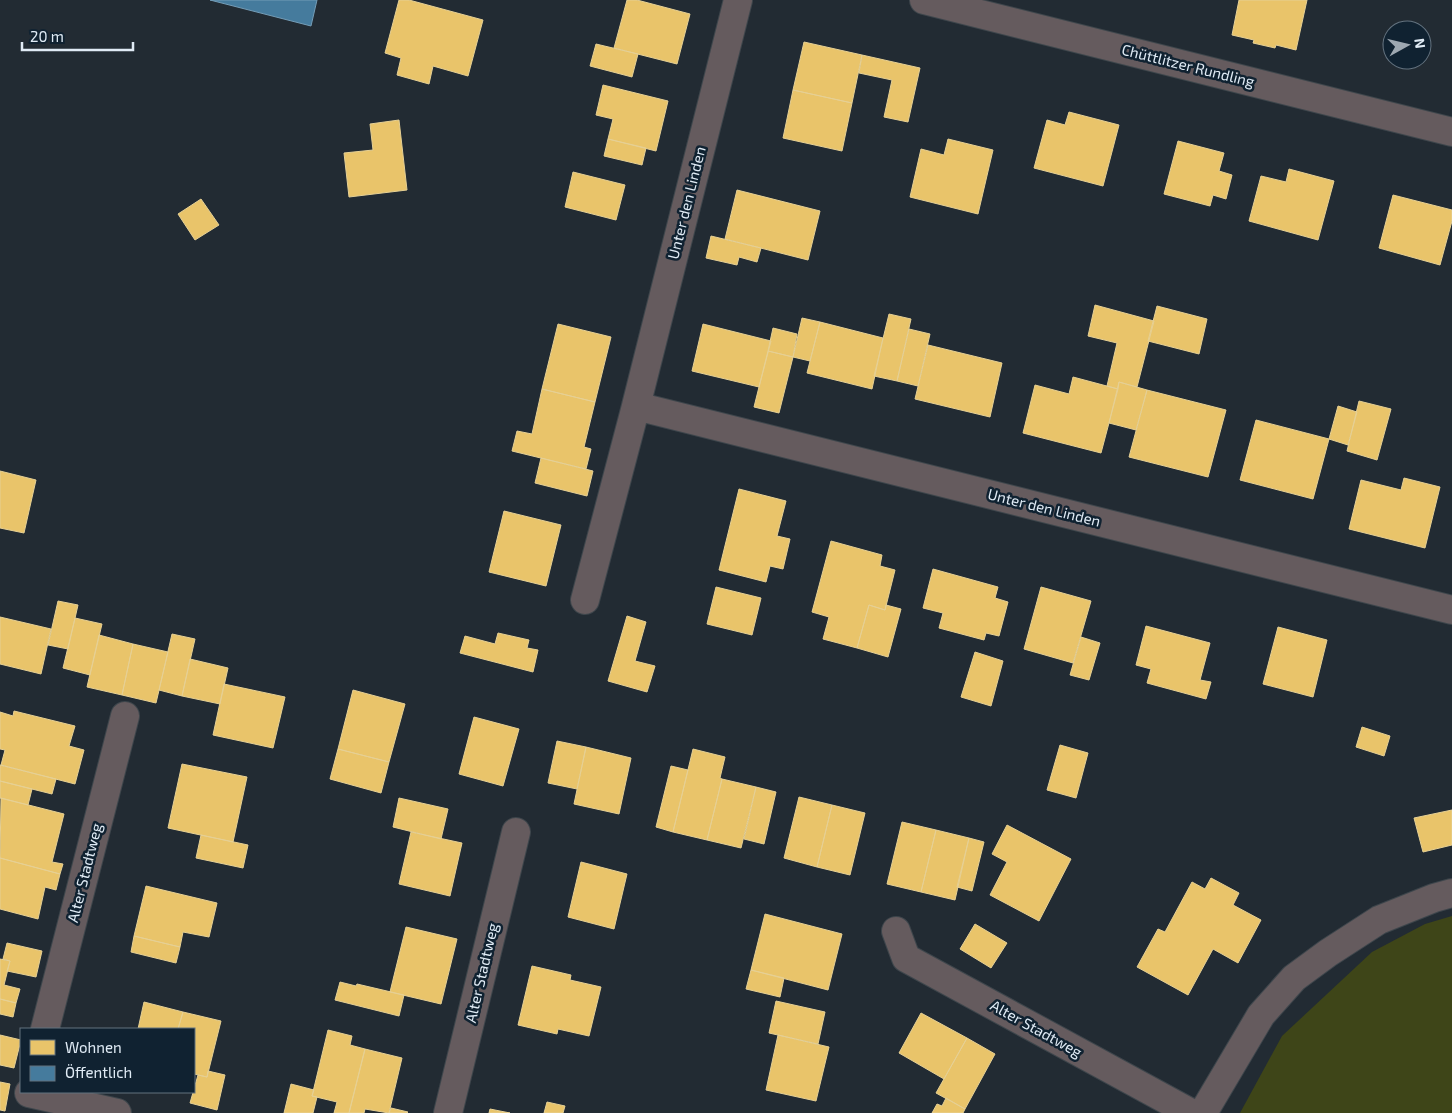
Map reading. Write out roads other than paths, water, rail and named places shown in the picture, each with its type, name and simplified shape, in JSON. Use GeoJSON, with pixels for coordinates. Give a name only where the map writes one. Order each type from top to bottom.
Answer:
{"type":"FeatureCollection","features":[{"type":"Feature","properties":{"kind":"street","name":"Unter den Linden"},"geometry":{"type":"LineString","coordinates":[[585,600],[738,0]]}},
{"type":"Feature","properties":{"kind":"street","name":"Chüttlitzer Rundling"},"geometry":{"type":"LineString","coordinates":[[924,0],[1452,132]]}},
{"type":"Feature","properties":{"kind":"street","name":"Unter den Linden"},"geometry":{"type":"LineString","coordinates":[[636,406],[1452,610]]}},
{"type":"Feature","properties":{"kind":"street","name":"Alter Stadtweg"},"geometry":{"type":"LineString","coordinates":[[45,1028],[125,716]]}},
{"type":"Feature","properties":{"kind":"street","name":"Alter Stadtweg"},"geometry":{"type":"LineString","coordinates":[[448,1113],[516,832]]}},
{"type":"Feature","properties":{"kind":"street"},"geometry":{"type":"LineString","coordinates":[[1203,1113],[1261,1015],[1294,978],[1379,920],[1434,898],[1452,893]]}},
{"type":"Feature","properties":{"kind":"street","name":"Alter Stadtweg"},"geometry":{"type":"LineString","coordinates":[[896,931],[906,958],[1191,1113]]}},
{"type":"Feature","properties":{"kind":"street"},"geometry":{"type":"LineString","coordinates":[[28,1099],[117,1113]]}}]}
